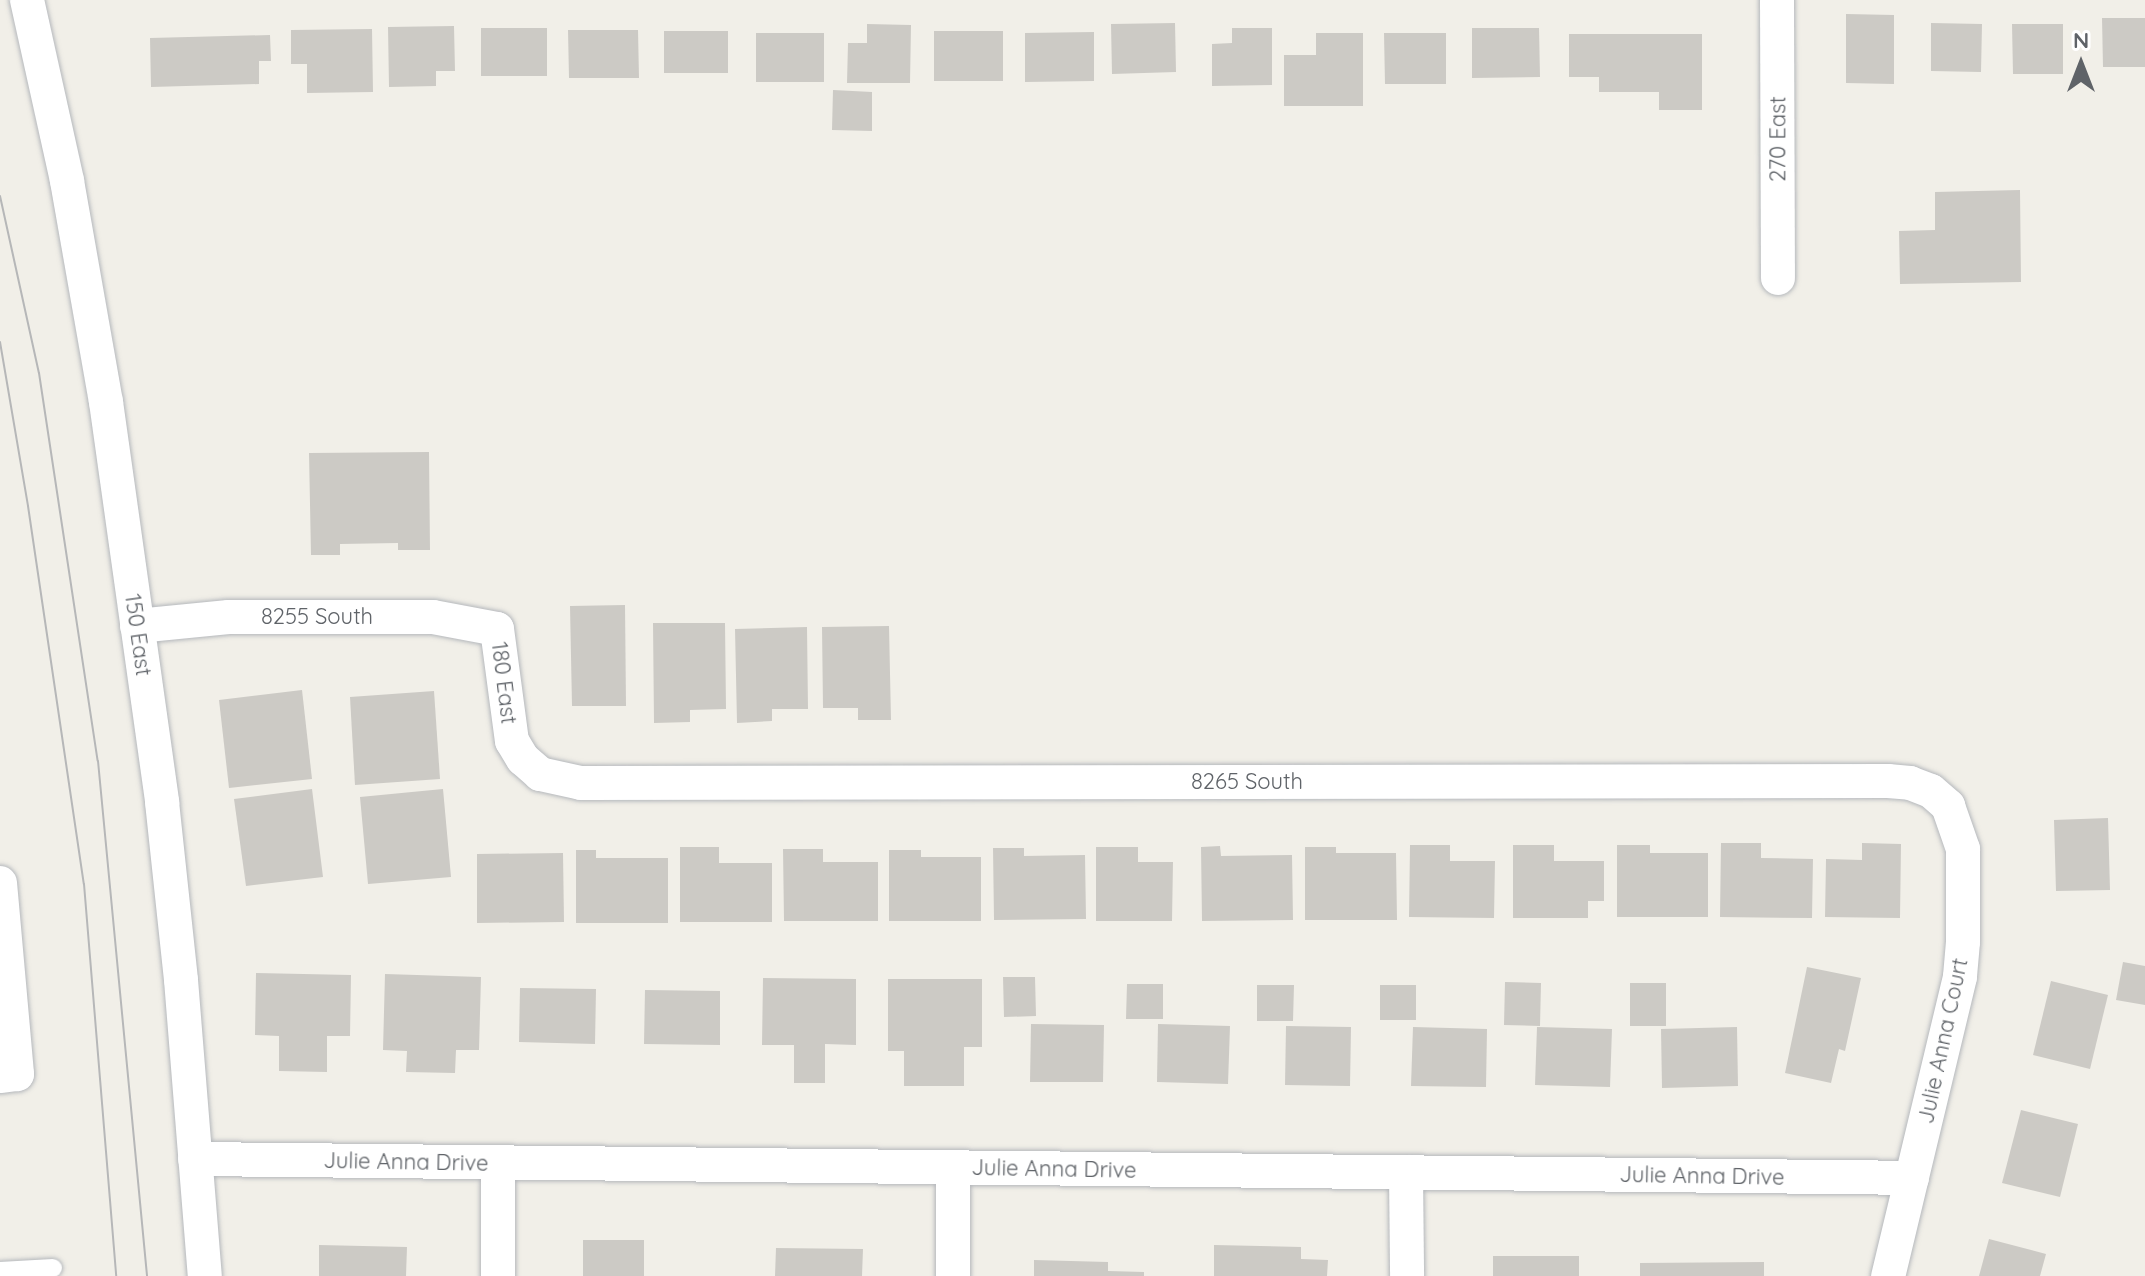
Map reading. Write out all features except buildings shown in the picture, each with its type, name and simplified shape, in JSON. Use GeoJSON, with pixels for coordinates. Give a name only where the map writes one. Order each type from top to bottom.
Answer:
{"type":"FeatureCollection","features":[{"type":"Feature","properties":{"kind":"street","name":"150 East"},"geometry":{"type":"LineString","coordinates":[[27,0],[67,181],[106,402],[162,802],[205,1276]]}},
{"type":"Feature","properties":{"kind":"street","name":"270 East"},"geometry":{"type":"LineString","coordinates":[[1777,0],[1778,278]]}},
{"type":"Feature","properties":{"kind":"street","name":"8255 South"},"geometry":{"type":"LineString","coordinates":[[137,626],[229,617],[433,617],[497,629]]}},
{"type":"Feature","properties":{"kind":"street","name":"180 East"},"geometry":{"type":"LineString","coordinates":[[497,629],[512,741],[523,759],[540,774]]}},
{"type":"Feature","properties":{"kind":"street","name":"8265 South"},"geometry":{"type":"LineString","coordinates":[[540,774],[581,783],[1888,781],[1910,783],[1931,791],[1948,806]]}},
{"type":"Feature","properties":{"kind":"street","name":"Julie Anna Court"},"geometry":{"type":"LineString","coordinates":[[1888,1276],[1960,977],[1963,849],[1958,826],[1948,806]]}},
{"type":"Feature","properties":{"kind":"street"},"geometry":{"type":"LineString","coordinates":[[0,883],[9,1075]]}},
{"type":"Feature","properties":{"kind":"street","name":"Julie Anna Drive"},"geometry":{"type":"LineString","coordinates":[[195,1159],[1912,1178]]}},
{"type":"Feature","properties":{"kind":"street"},"geometry":{"type":"LineString","coordinates":[[498,1163],[498,1276]]}},
{"type":"Feature","properties":{"kind":"street"},"geometry":{"type":"LineString","coordinates":[[953,1168],[953,1276]]}},
{"type":"Feature","properties":{"kind":"street"},"geometry":{"type":"LineString","coordinates":[[1406,1172],[1407,1276]]}},
{"type":"Feature","properties":{"kind":"lane"},"geometry":{"type":"LineString","coordinates":[[0,1271],[53,1268]]}},
{"type":"Feature","properties":{"kind":"tram line"},"geometry":{"type":"LineString","coordinates":[[0,196],[39,373],[98,761],[147,1276]]}},
{"type":"Feature","properties":{"kind":"tram line"},"geometry":{"type":"LineString","coordinates":[[0,342],[28,506],[84,884],[116,1276]]}}]}
